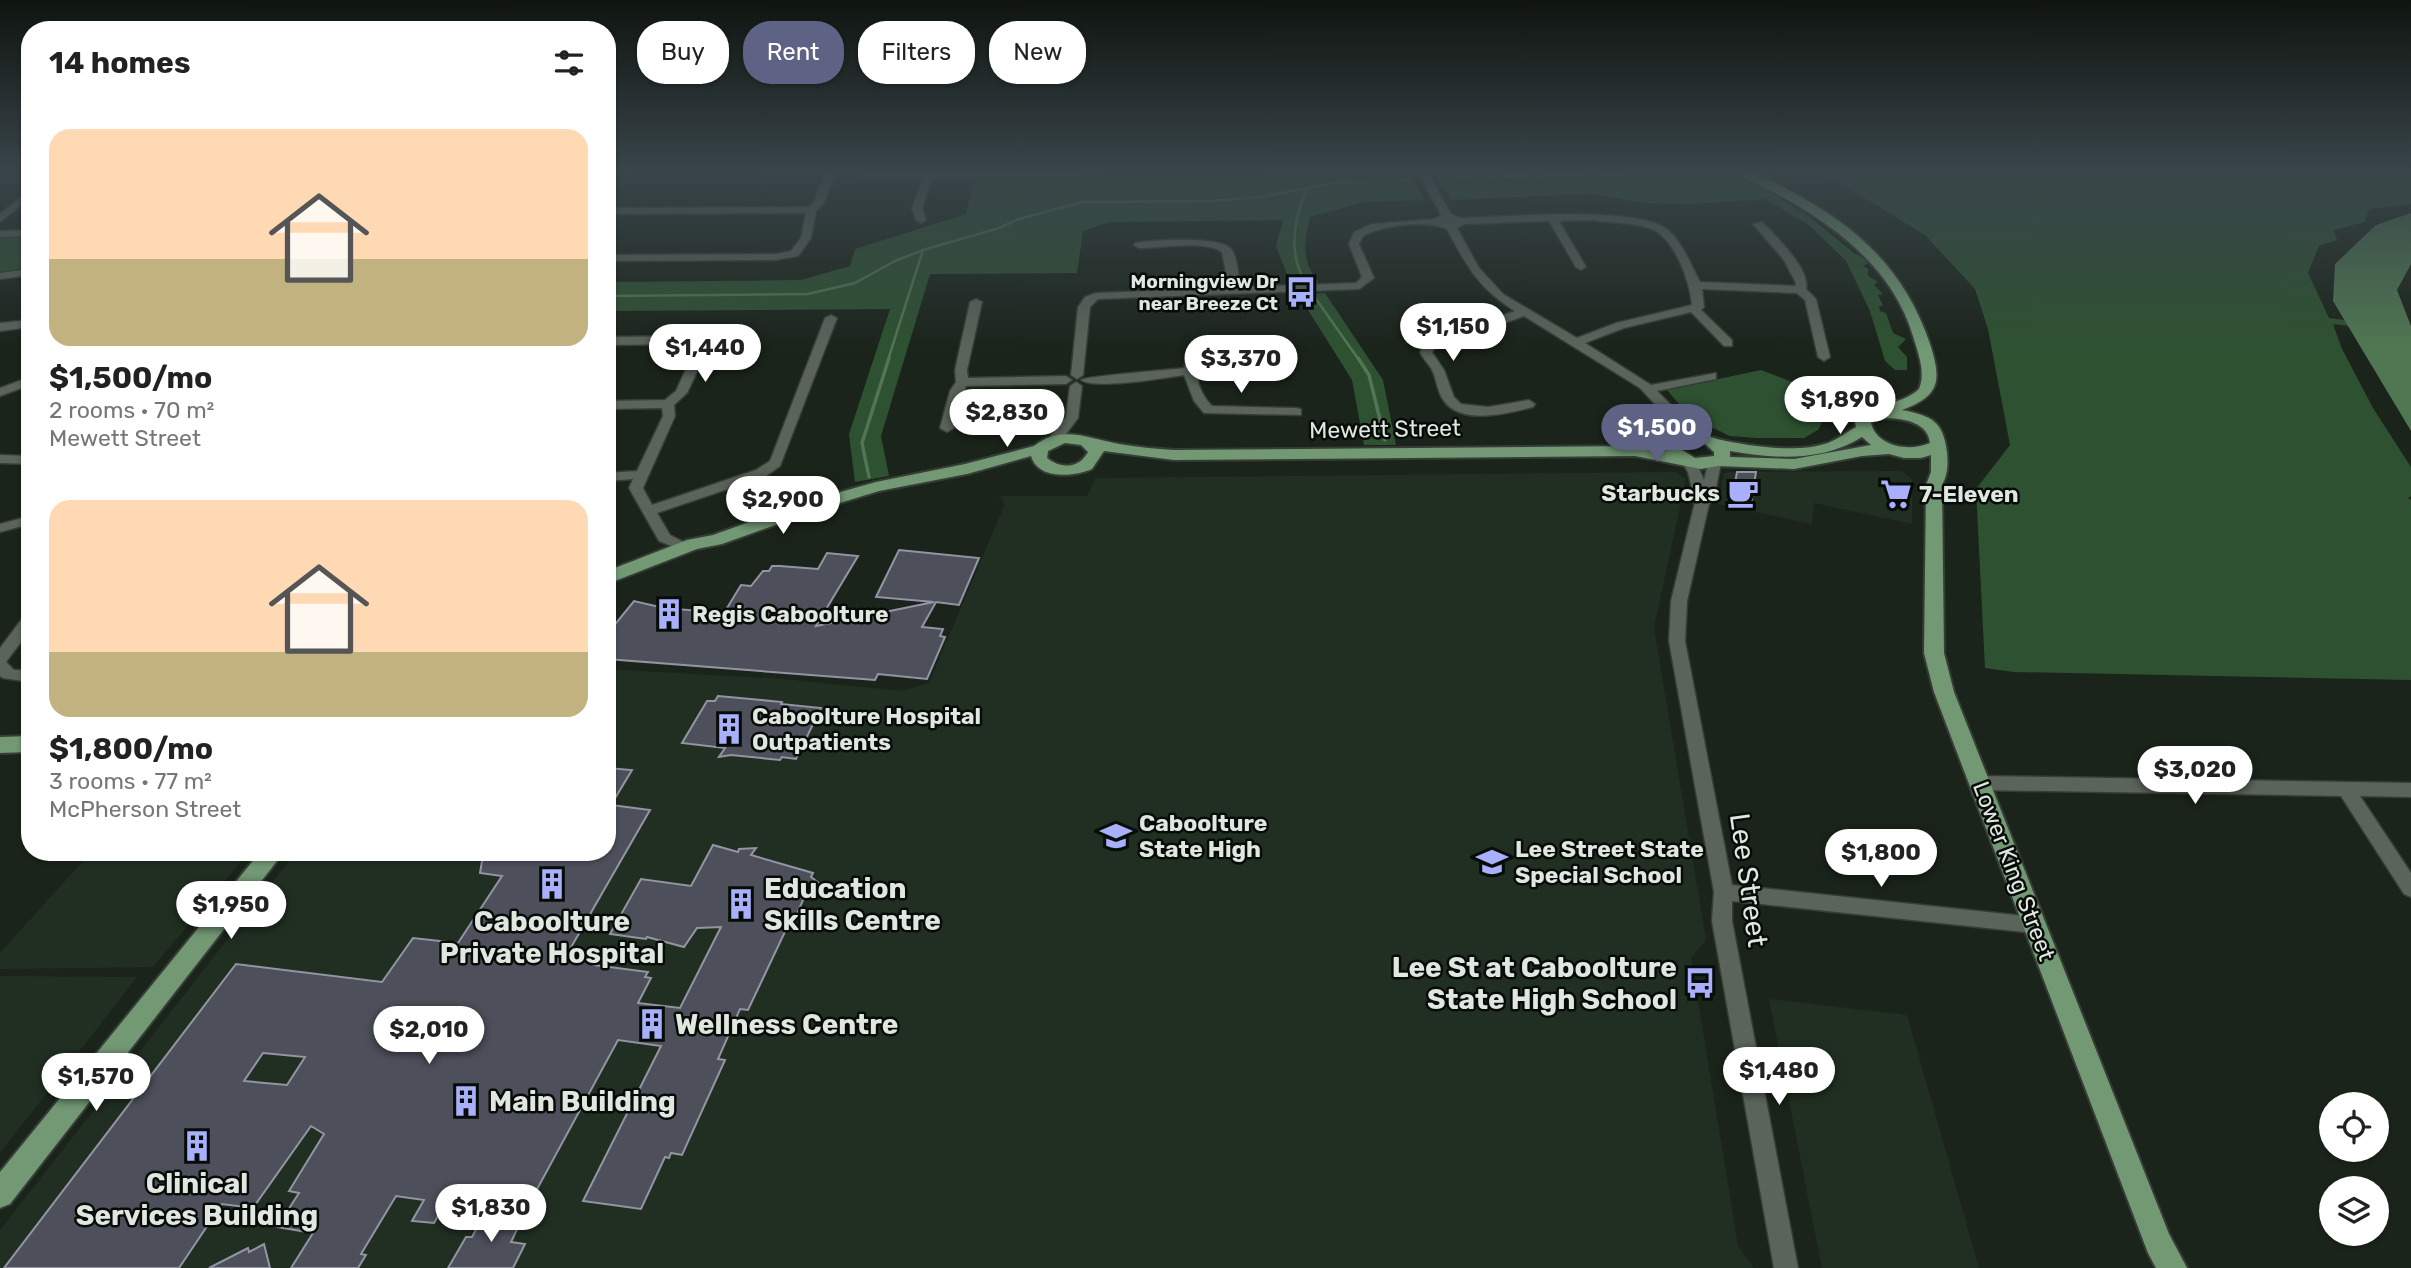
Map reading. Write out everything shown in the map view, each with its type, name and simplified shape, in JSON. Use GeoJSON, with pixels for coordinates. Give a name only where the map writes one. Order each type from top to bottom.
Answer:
{"type":"FeatureCollection","features":[{"type":"Feature","properties":{"kind":"main road"},"geometry":{"type":"LineString","coordinates":[[1840,230],[1889,275],[1912,313],[1930,370],[1927,387],[1921,396],[1863,420],[1862,430],[1872,441],[1922,466],[1934,485]]}},
{"type":"Feature","properties":{"kind":"main road"},"geometry":{"type":"LineString","coordinates":[[1921,396],[1926,424]]}},
{"type":"Feature","properties":{"kind":"main road"},"geometry":{"type":"LineString","coordinates":[[1713,451],[1794,464],[1862,451],[1894,450],[1918,453],[1937,446],[1938,435],[1926,424],[1905,415],[1883,413]]}},
{"type":"Feature","properties":{"kind":"main road"},"geometry":{"type":"LineString","coordinates":[[1713,451],[1810,450],[1843,443],[1862,430]]}},
{"type":"Feature","properties":{"kind":"main road"},"geometry":{"type":"LineString","coordinates":[[616,575],[686,547],[716,540],[856,493],[967,469],[1040,449],[1055,439],[1088,448],[1074,470],[967,469]]}},
{"type":"Feature","properties":{"kind":"main road"},"geometry":{"type":"LineString","coordinates":[[1676,440],[1672,449],[1684,460]]}},
{"type":"Feature","properties":{"kind":"main road","name":"Mewett Street"},"geometry":{"type":"LineString","coordinates":[[1635,451],[1676,440],[1713,451]]}},
{"type":"Feature","properties":{"kind":"main road","name":"Lower King Street"},"geometry":{"type":"LineString","coordinates":[[1937,446],[1940,454],[1939,477],[1934,485],[1934,653],[1944,692],[2165,1260]]}},
{"type":"Feature","properties":{"kind":"main road","name":"Mewett Street"},"geometry":{"type":"LineString","coordinates":[[1088,448],[1174,455],[1635,451],[1684,460],[1713,451]]}},
{"type":"Feature","properties":{"kind":"main road"},"geometry":{"type":"LineString","coordinates":[[1040,449],[1039,459],[1049,468]]}},
{"type":"Feature","properties":{"kind":"main road"},"geometry":{"type":"LineString","coordinates":[[616,575],[646,569],[703,548],[716,540]]}},
{"type":"Feature","properties":{"kind":"main road"},"geometry":{"type":"LineString","coordinates":[[0,745],[21,744]]}},
{"type":"Feature","properties":{"kind":"main road"},"geometry":{"type":"LineString","coordinates":[[0,1194],[266,861]]}},
{"type":"Feature","properties":{"kind":"street"},"geometry":{"type":"LineString","coordinates":[[616,258],[784,256],[802,247],[808,230]]}},
{"type":"Feature","properties":{"kind":"street"},"geometry":{"type":"LineString","coordinates":[[1055,439],[1072,418],[1084,307],[1089,299],[1113,294],[1359,286],[1365,284],[1368,278],[1354,244],[1358,234],[1369,230]]}},
{"type":"Feature","properties":{"kind":"street"},"geometry":{"type":"LineString","coordinates":[[1454,230],[1481,279],[1499,296],[1619,367],[1648,388],[1713,451]]}},
{"type":"Feature","properties":{"kind":"street"},"geometry":{"type":"LineString","coordinates":[[1559,230],[1581,267]]}},
{"type":"Feature","properties":{"kind":"street"},"geometry":{"type":"LineString","coordinates":[[1576,342],[1620,325],[1695,310],[1699,305],[1696,285],[1681,255],[1661,230]]}},
{"type":"Feature","properties":{"kind":"street"},"geometry":{"type":"LineString","coordinates":[[1764,230],[1790,259],[1802,281],[1800,289]]}},
{"type":"Feature","properties":{"kind":"street"},"geometry":{"type":"LineString","coordinates":[[0,234],[21,233]]}},
{"type":"Feature","properties":{"kind":"street"},"geometry":{"type":"LineString","coordinates":[[1139,245],[1209,244],[1222,247],[1228,254],[1235,292]]}},
{"type":"Feature","properties":{"kind":"street"},"geometry":{"type":"LineString","coordinates":[[0,276],[21,273]]}},
{"type":"Feature","properties":{"kind":"street"},"geometry":{"type":"LineString","coordinates":[[1696,285],[1800,289],[1810,299],[1824,357]]}},
{"type":"Feature","properties":{"kind":"street"},"geometry":{"type":"LineString","coordinates":[[947,428],[956,391],[962,382],[961,369],[976,302]]}},
{"type":"Feature","properties":{"kind":"street"},"geometry":{"type":"LineString","coordinates":[[1695,310],[1728,343]]}},
{"type":"Feature","properties":{"kind":"street"},"geometry":{"type":"LineString","coordinates":[[1523,312],[1431,345],[1426,352],[1439,371],[1447,397],[1456,406],[1469,410],[1494,410],[1530,404]]}},
{"type":"Feature","properties":{"kind":"street"},"geometry":{"type":"LineString","coordinates":[[648,511],[761,473],[776,465],[831,318]]}},
{"type":"Feature","properties":{"kind":"street"},"geometry":{"type":"LineString","coordinates":[[0,327],[21,324]]}},
{"type":"Feature","properties":{"kind":"street"},"geometry":{"type":"LineString","coordinates":[[616,341],[686,340],[701,344],[703,352],[681,393],[668,404],[616,405]]}},
{"type":"Feature","properties":{"kind":"street"},"geometry":{"type":"LineString","coordinates":[[1271,347],[1202,349],[1193,358],[1189,371],[1200,401],[1209,410],[1224,412],[1296,412]]}},
{"type":"Feature","properties":{"kind":"street"},"geometry":{"type":"LineString","coordinates":[[962,382],[1126,379],[1189,371]]}},
{"type":"Feature","properties":{"kind":"street"},"geometry":{"type":"LineString","coordinates":[[1648,388],[1712,376]]}},
{"type":"Feature","properties":{"kind":"street"},"geometry":{"type":"LineString","coordinates":[[0,392],[21,384]]}},
{"type":"Feature","properties":{"kind":"street"},"geometry":{"type":"LineString","coordinates":[[668,404],[669,415],[639,475],[636,488],[664,538],[686,547]]}},
{"type":"Feature","properties":{"kind":"street"},"geometry":{"type":"LineString","coordinates":[[1671,413],[1676,440]]}},
{"type":"Feature","properties":{"kind":"street"},"geometry":{"type":"LineString","coordinates":[[1072,418],[1088,448]]}},
{"type":"Feature","properties":{"kind":"street","name":"Lee Street"},"geometry":{"type":"LineString","coordinates":[[1713,451],[1707,498],[1702,502],[1679,601],[1678,641],[1724,892],[1722,920],[1786,1268]]}},
{"type":"Feature","properties":{"kind":"street"},"geometry":{"type":"LineString","coordinates":[[0,459],[21,460]]}},
{"type":"Feature","properties":{"kind":"street","name":"Lee Street"},"geometry":{"type":"LineString","coordinates":[[1684,460],[1699,477],[1698,495],[1702,502]]}},
{"type":"Feature","properties":{"kind":"street"},"geometry":{"type":"LineString","coordinates":[[616,476],[639,475]]}},
{"type":"Feature","properties":{"kind":"street"},"geometry":{"type":"LineString","coordinates":[[0,528],[21,522]]}},
{"type":"Feature","properties":{"kind":"street"},"geometry":{"type":"LineString","coordinates":[[657,557],[664,538]]}},
{"type":"Feature","properties":{"kind":"street"},"geometry":{"type":"LineString","coordinates":[[0,659],[21,631]]}},
{"type":"Feature","properties":{"kind":"street"},"geometry":{"type":"LineString","coordinates":[[0,666],[6,673],[21,676]]}},
{"type":"Feature","properties":{"kind":"street"},"geometry":{"type":"LineString","coordinates":[[1980,783],[2411,790]]}},
{"type":"Feature","properties":{"kind":"street"},"geometry":{"type":"LineString","coordinates":[[2346,789],[2411,889]]}},
{"type":"Feature","properties":{"kind":"street"},"geometry":{"type":"LineString","coordinates":[[1724,892],[2034,925]]}},
{"type":"Feature","properties":{"kind":"shaded area"},"geometry":{"type":"Polygon","coordinates":[[[915,230],[1085,230],[1083,231],[1077,273],[930,274],[881,436],[889,476],[855,482],[849,434],[890,309],[616,311],[616,282],[801,280],[850,266],[855,249],[915,230]]]}},
{"type":"Feature","properties":{"kind":"shaded area"},"geometry":{"type":"Polygon","coordinates":[[[1280,230],[1307,230],[1305,252],[1309,267],[1319,283],[1291,284],[1276,246],[1280,230]]]}},
{"type":"Feature","properties":{"kind":"shaded area"},"geometry":{"type":"Polygon","coordinates":[[[1814,230],[1826,230],[1867,260],[1867,264],[1863,266],[1868,269],[1868,276],[1878,282],[1874,285],[1883,294],[1878,295],[1883,306],[1879,306],[1880,311],[1886,313],[1893,333],[1906,339],[1898,347],[1907,357],[1907,370],[1895,370],[1885,361],[1870,311],[1846,261],[1814,230]]]}},
{"type":"Feature","properties":{"kind":"shaded area"},"geometry":{"type":"Polygon","coordinates":[[[1917,230],[2334,230],[2337,240],[2319,246],[2308,273],[2329,318],[2345,320],[2349,326],[2333,324],[2342,349],[2373,408],[2411,467],[2411,496],[2408,498],[2411,500],[2411,680],[2014,672],[1985,668],[1976,489],[2010,445],[1988,329],[1975,289],[1925,235],[1917,230]]]}},
{"type":"Feature","properties":{"kind":"shaded area"},"geometry":{"type":"Polygon","coordinates":[[[2371,230],[2411,230],[2411,264],[2397,290],[2411,326],[2411,431],[2333,301],[2335,264],[2371,230]]]}},
{"type":"Feature","properties":{"kind":"shaded area"},"geometry":{"type":"Polygon","coordinates":[[[0,235],[21,235],[21,269],[0,272],[0,235]]]}},
{"type":"Feature","properties":{"kind":"shaded area"},"geometry":{"type":"Polygon","coordinates":[[[1325,293],[1383,380],[1396,445],[1364,445],[1352,380],[1298,294],[1325,293]]]}},
{"type":"Feature","properties":{"kind":"shaded area"},"geometry":{"type":"Polygon","coordinates":[[[1761,370],[1839,400],[1818,430],[1804,438],[1756,438],[1730,436],[1690,417],[1667,390],[1761,370]]]}},
{"type":"Feature","properties":{"kind":"shaded area"},"geometry":{"type":"Polygon","coordinates":[[[1901,471],[1912,479],[1912,524],[1814,503],[1812,524],[1718,504],[1724,474],[1728,472],[1901,471]]]}},
{"type":"Feature","properties":{"kind":"shaded area"},"geometry":{"type":"Polygon","coordinates":[[[1676,472],[1686,479],[1654,628],[1706,940],[1691,958],[1738,1246],[1754,1268],[0,1268],[0,1230],[289,861],[616,861],[616,670],[783,679],[902,691],[929,683],[1004,506],[1002,498],[997,496],[1087,496],[1096,478],[1676,472]]]}},
{"type":"Feature","properties":{"kind":"shaded area"},"geometry":{"type":"Polygon","coordinates":[[[83,861],[241,861],[153,967],[0,969],[0,953],[83,861]]]}},
{"type":"Feature","properties":{"kind":"shaded area"},"geometry":{"type":"Polygon","coordinates":[[[0,976],[137,977],[0,1153],[0,976]]]}},
{"type":"Feature","properties":{"kind":"shaded area"},"geometry":{"type":"Polygon","coordinates":[[[1769,999],[1907,1015],[1979,1268],[1822,1268],[1769,999]]]}},
{"type":"Feature","properties":{"kind":"building","name":"Starbucks"},"geometry":{"type":"Polygon","coordinates":[[[1737,472],[1756,472],[1751,504],[1732,500],[1737,472]]]}},
{"type":"Feature","properties":{"kind":"building","name":"Regis Caboolture"},"geometry":{"type":"Polygon","coordinates":[[[899,550],[979,558],[959,605],[936,602],[922,627],[943,629],[940,636],[945,637],[927,679],[878,674],[875,680],[616,660],[616,623],[634,601],[664,608],[724,613],[741,585],[751,586],[763,571],[769,571],[772,566],[818,569],[827,553],[858,556],[816,626],[934,602],[876,597],[899,550]]]}},
{"type":"Feature","properties":{"kind":"building","name":"Caboolture Hospital Outpatients"},"geometry":{"type":"Polygon","coordinates":[[[718,696],[821,708],[796,759],[731,755],[719,757],[725,748],[682,743],[707,701],[715,701],[718,696]]]}},
{"type":"Feature","properties":{"kind":"building"},"geometry":{"type":"Polygon","coordinates":[[[616,769],[632,770],[616,797],[616,769]]]}},
{"type":"Feature","properties":{"kind":"building"},"geometry":{"type":"Polygon","coordinates":[[[616,806],[650,810],[566,956],[598,960],[594,965],[648,972],[645,977],[651,978],[638,1003],[680,1008],[721,927],[697,928],[684,947],[647,937],[610,934],[641,879],[691,886],[713,845],[738,852],[739,849],[756,848],[751,855],[813,873],[811,877],[819,883],[815,894],[806,893],[794,921],[790,921],[748,1010],[740,1009],[718,1059],[725,1060],[682,1155],[671,1153],[669,1158],[665,1157],[641,1209],[583,1201],[661,1046],[618,1040],[535,1193],[490,1187],[486,1195],[453,1190],[434,1223],[412,1221],[424,1200],[396,1196],[361,1254],[366,1255],[358,1268],[291,1268],[313,1233],[277,1227],[299,1193],[289,1191],[324,1134],[311,1126],[253,1208],[222,1204],[179,1268],[4,1268],[236,964],[382,982],[413,938],[458,943],[502,876],[480,873],[482,861],[616,861],[616,806]],[[263,1053],[244,1081],[287,1085],[305,1057],[263,1053]]]}},
{"type":"Feature","properties":{"kind":"building"},"geometry":{"type":"Polygon","coordinates":[[[486,1211],[516,1214],[514,1218],[522,1219],[511,1242],[525,1244],[513,1268],[448,1268],[466,1237],[472,1237],[486,1211]]]}},
{"type":"Feature","properties":{"kind":"building"},"geometry":{"type":"Polygon","coordinates":[[[264,1244],[270,1268],[209,1268],[248,1248],[249,1252],[264,1244]]]}},
{"type":"Feature","properties":{"kind":"waterway"},"geometry":{"type":"LineString","coordinates":[[923,250],[991,230]]}},
{"type":"Feature","properties":{"kind":"waterway"},"geometry":{"type":"LineString","coordinates":[[1295,230],[1296,259],[1305,281]]}},
{"type":"Feature","properties":{"kind":"waterway"},"geometry":{"type":"LineString","coordinates":[[616,296],[808,294],[855,283],[895,261],[923,250]]}},
{"type":"Feature","properties":{"kind":"waterway"},"geometry":{"type":"LineString","coordinates":[[888,360],[923,250]]}},
{"type":"Feature","properties":{"kind":"waterway"},"geometry":{"type":"LineString","coordinates":[[1314,296],[1359,360]]}},
{"type":"Feature","properties":{"kind":"waterway"},"geometry":{"type":"LineString","coordinates":[[869,477],[862,443],[889,358]]}},
{"type":"Feature","properties":{"kind":"waterway"},"geometry":{"type":"LineString","coordinates":[[1358,358],[1369,375],[1385,440]]}},
{"type":"Feature","properties":{"kind":"place","name":"Morningview Dr near Breeze Ct"},"geometry":{"type":"Point","coordinates":[1301,292]}},
{"type":"Feature","properties":{"kind":"place","name":"Starbucks"},"geometry":{"type":"Point","coordinates":[1743,493]}},
{"type":"Feature","properties":{"kind":"place","name":"7-Eleven"},"geometry":{"type":"Point","coordinates":[1896,494]}},
{"type":"Feature","properties":{"kind":"place","name":"Regis Caboolture"},"geometry":{"type":"Point","coordinates":[669,614]}},
{"type":"Feature","properties":{"kind":"place","name":"Caboolture Hospital Outpatients"},"geometry":{"type":"Point","coordinates":[729,729]}},
{"type":"Feature","properties":{"kind":"place","name":"Caboolture State High"},"geometry":{"type":"Point","coordinates":[1116,836]}},
{"type":"Feature","properties":{"kind":"place","name":"Lee Street State Special School"},"geometry":{"type":"Point","coordinates":[1492,862]}},
{"type":"Feature","properties":{"kind":"place","name":"Caboolture Private Hospital"},"geometry":{"type":"Point","coordinates":[552,884]}},
{"type":"Feature","properties":{"kind":"place","name":"Education Skills Centre"},"geometry":{"type":"Point","coordinates":[741,904]}},
{"type":"Feature","properties":{"kind":"place","name":"Lee St at Caboolture State High School"},"geometry":{"type":"Point","coordinates":[1700,983]}},
{"type":"Feature","properties":{"kind":"place","name":"Wellness Centre"},"geometry":{"type":"Point","coordinates":[652,1024]}},
{"type":"Feature","properties":{"kind":"place","name":"Main Building"},"geometry":{"type":"Point","coordinates":[466,1101]}},
{"type":"Feature","properties":{"kind":"place","name":"Clinical Services Building"},"geometry":{"type":"Point","coordinates":[197,1146]}}]}
